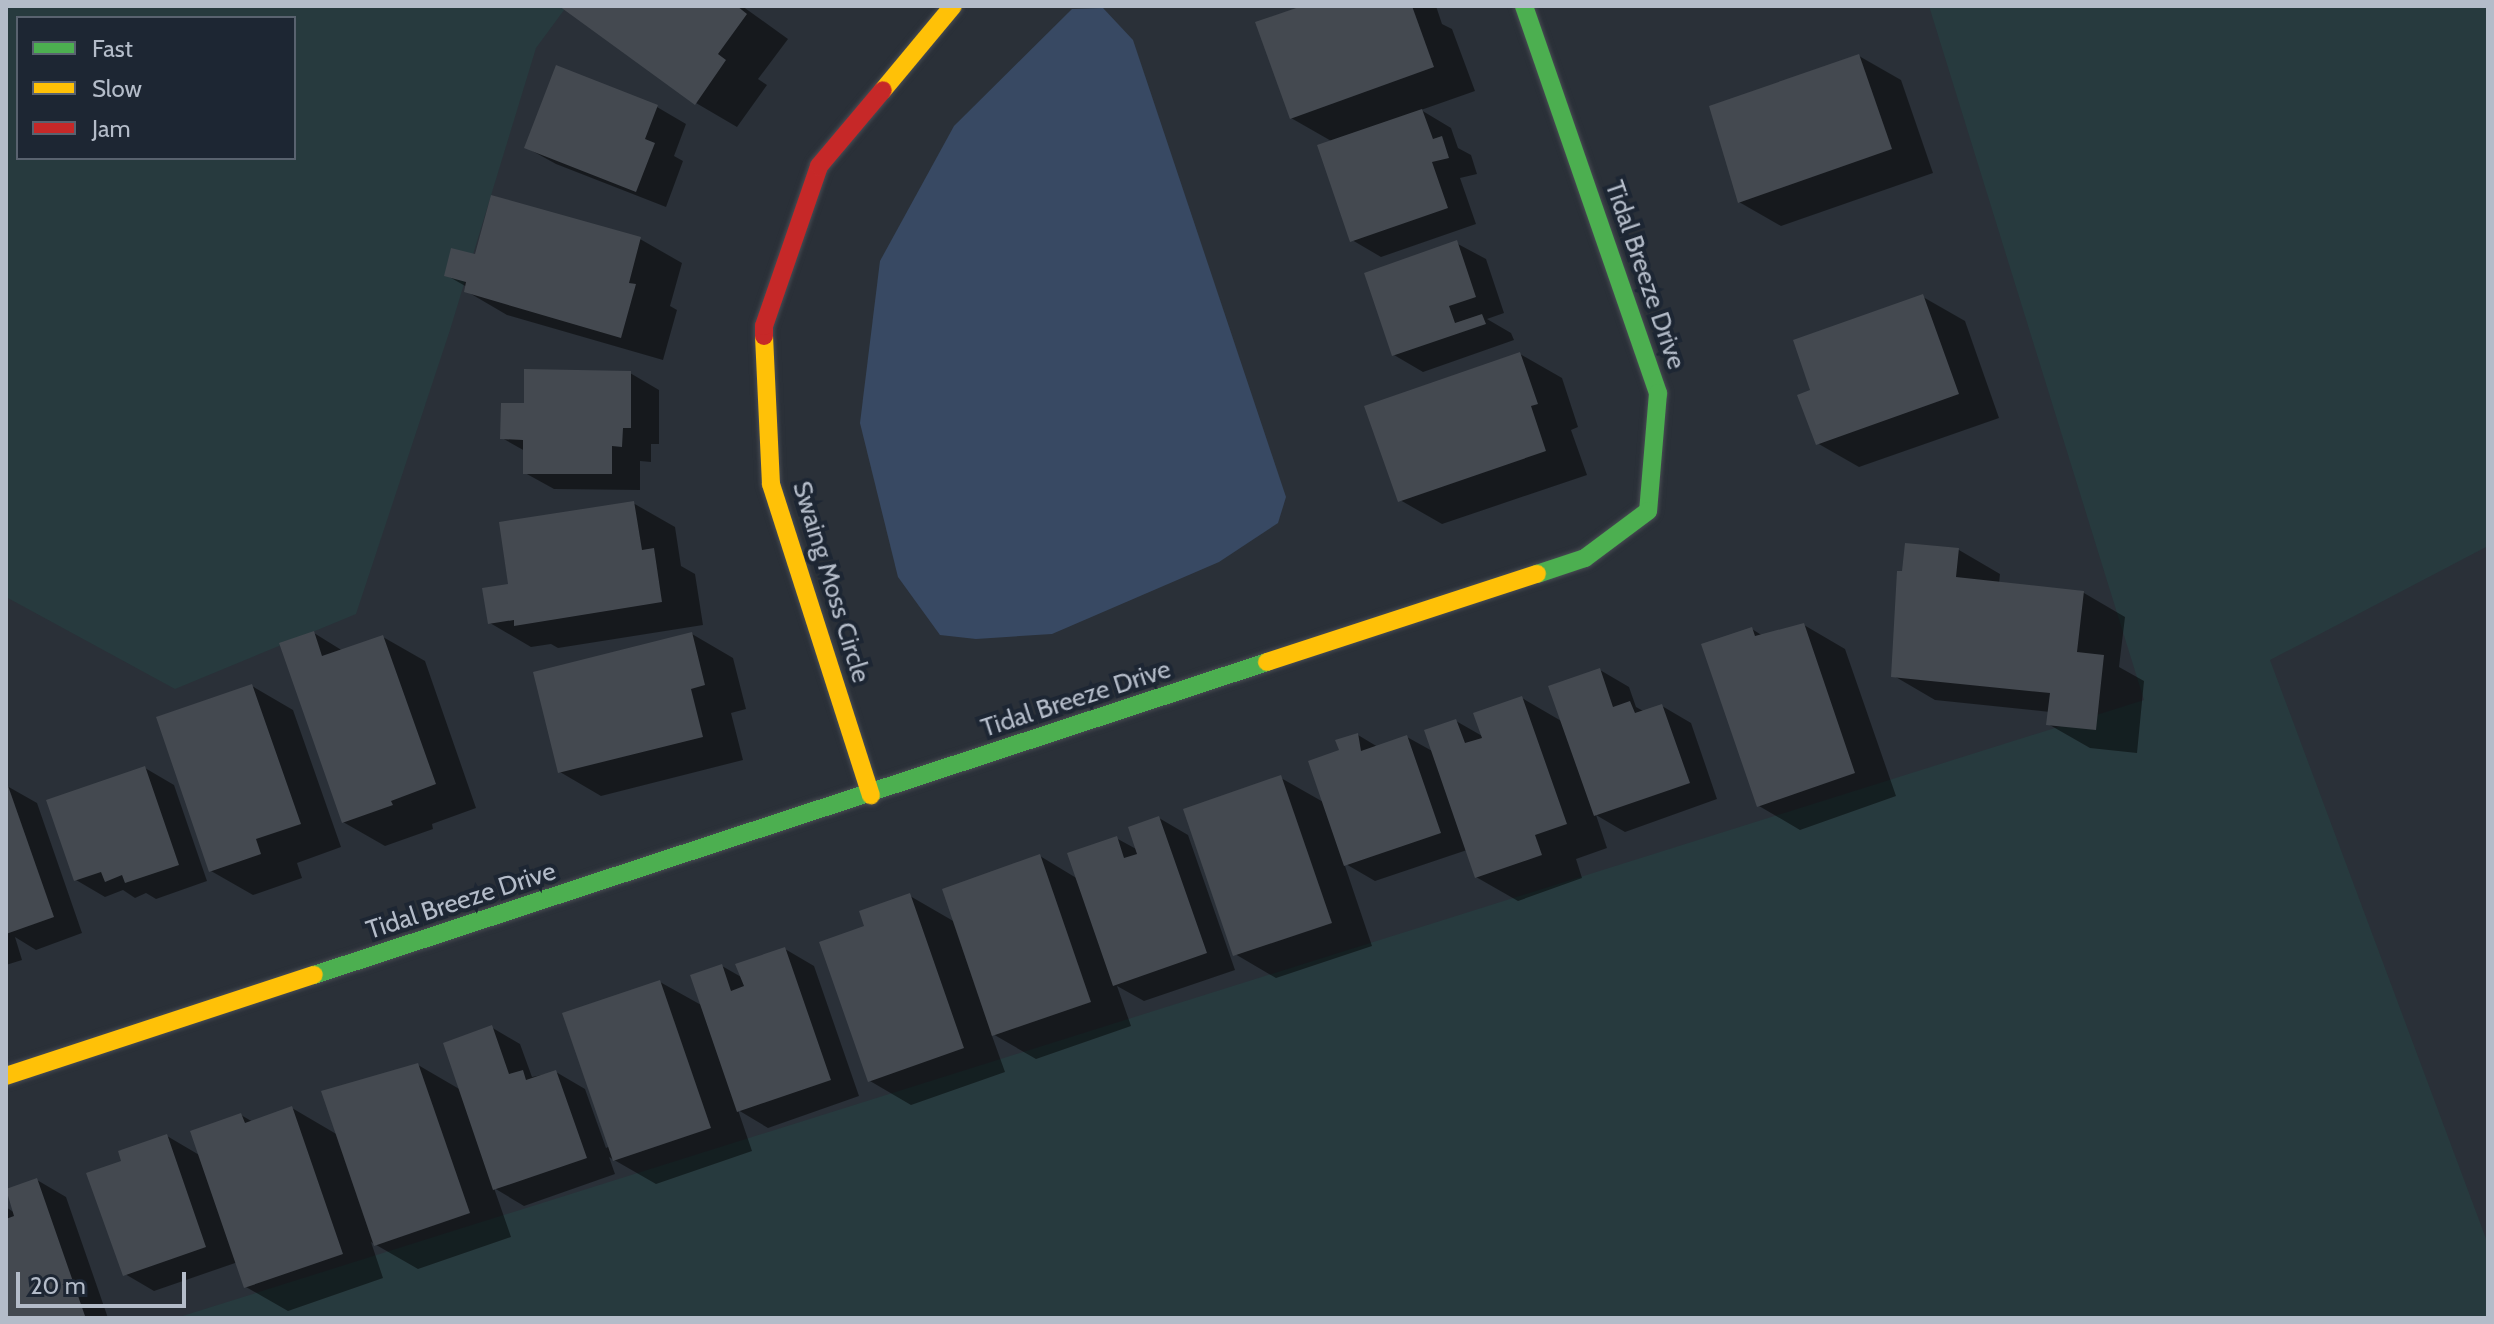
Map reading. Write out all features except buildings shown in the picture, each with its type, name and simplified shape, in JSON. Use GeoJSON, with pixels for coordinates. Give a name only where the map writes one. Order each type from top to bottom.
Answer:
{"type":"FeatureCollection","features":[{"type":"Feature","properties":{"kind":"street","name":"Swaing Moss Circle"},"geometry":{"type":"LineString","coordinates":[[871,795],[771,484],[764,326],[819,166],[953,6]]}},
{"type":"Feature","properties":{"kind":"street","name":"Tidal Breeze Drive"},"geometry":{"type":"LineString","coordinates":[[6,1076],[871,795],[1585,558],[1648,511],[1658,393],[1524,6]]}},
{"type":"Feature","properties":{"kind":"green space"},"geometry":{"type":"Polygon","coordinates":[[[6,6],[567,6],[536,48],[450,330],[356,614],[175,689],[6,597],[6,6]]]}},
{"type":"Feature","properties":{"kind":"green space"},"geometry":{"type":"Polygon","coordinates":[[[1929,6],[2488,6],[2488,546],[2270,660],[2488,1244],[2488,1318],[176,1318],[2144,700],[1929,6]]]}},
{"type":"Feature","properties":{"kind":"water"},"geometry":{"type":"Polygon","coordinates":[[[1103,8],[1133,40],[1286,497],[1278,523],[1219,562],[1052,634],[976,639],[940,635],[898,577],[860,423],[880,261],[954,126],[1072,9],[1103,8]]]}},
{"type":"Feature","properties":{"kind":"traffic: fast"},"geometry":{"type":"LineString","coordinates":[[1524,6],[1658,393],[1648,511],[1585,558],[1537,574]]}},
{"type":"Feature","properties":{"kind":"traffic: fast"},"geometry":{"type":"LineString","coordinates":[[314,975],[1267,662]]}},
{"type":"Feature","properties":{"kind":"traffic: slow"},"geometry":{"type":"LineString","coordinates":[[883,90],[953,6]]}},
{"type":"Feature","properties":{"kind":"traffic: slow"},"geometry":{"type":"LineString","coordinates":[[764,336],[771,484],[871,795]]}},
{"type":"Feature","properties":{"kind":"traffic: slow"},"geometry":{"type":"LineString","coordinates":[[1267,662],[1537,574]]}},
{"type":"Feature","properties":{"kind":"traffic: slow"},"geometry":{"type":"LineString","coordinates":[[6,1076],[314,975]]}},
{"type":"Feature","properties":{"kind":"traffic: jam"},"geometry":{"type":"LineString","coordinates":[[764,336],[764,326],[819,166],[883,90]]}}]}
